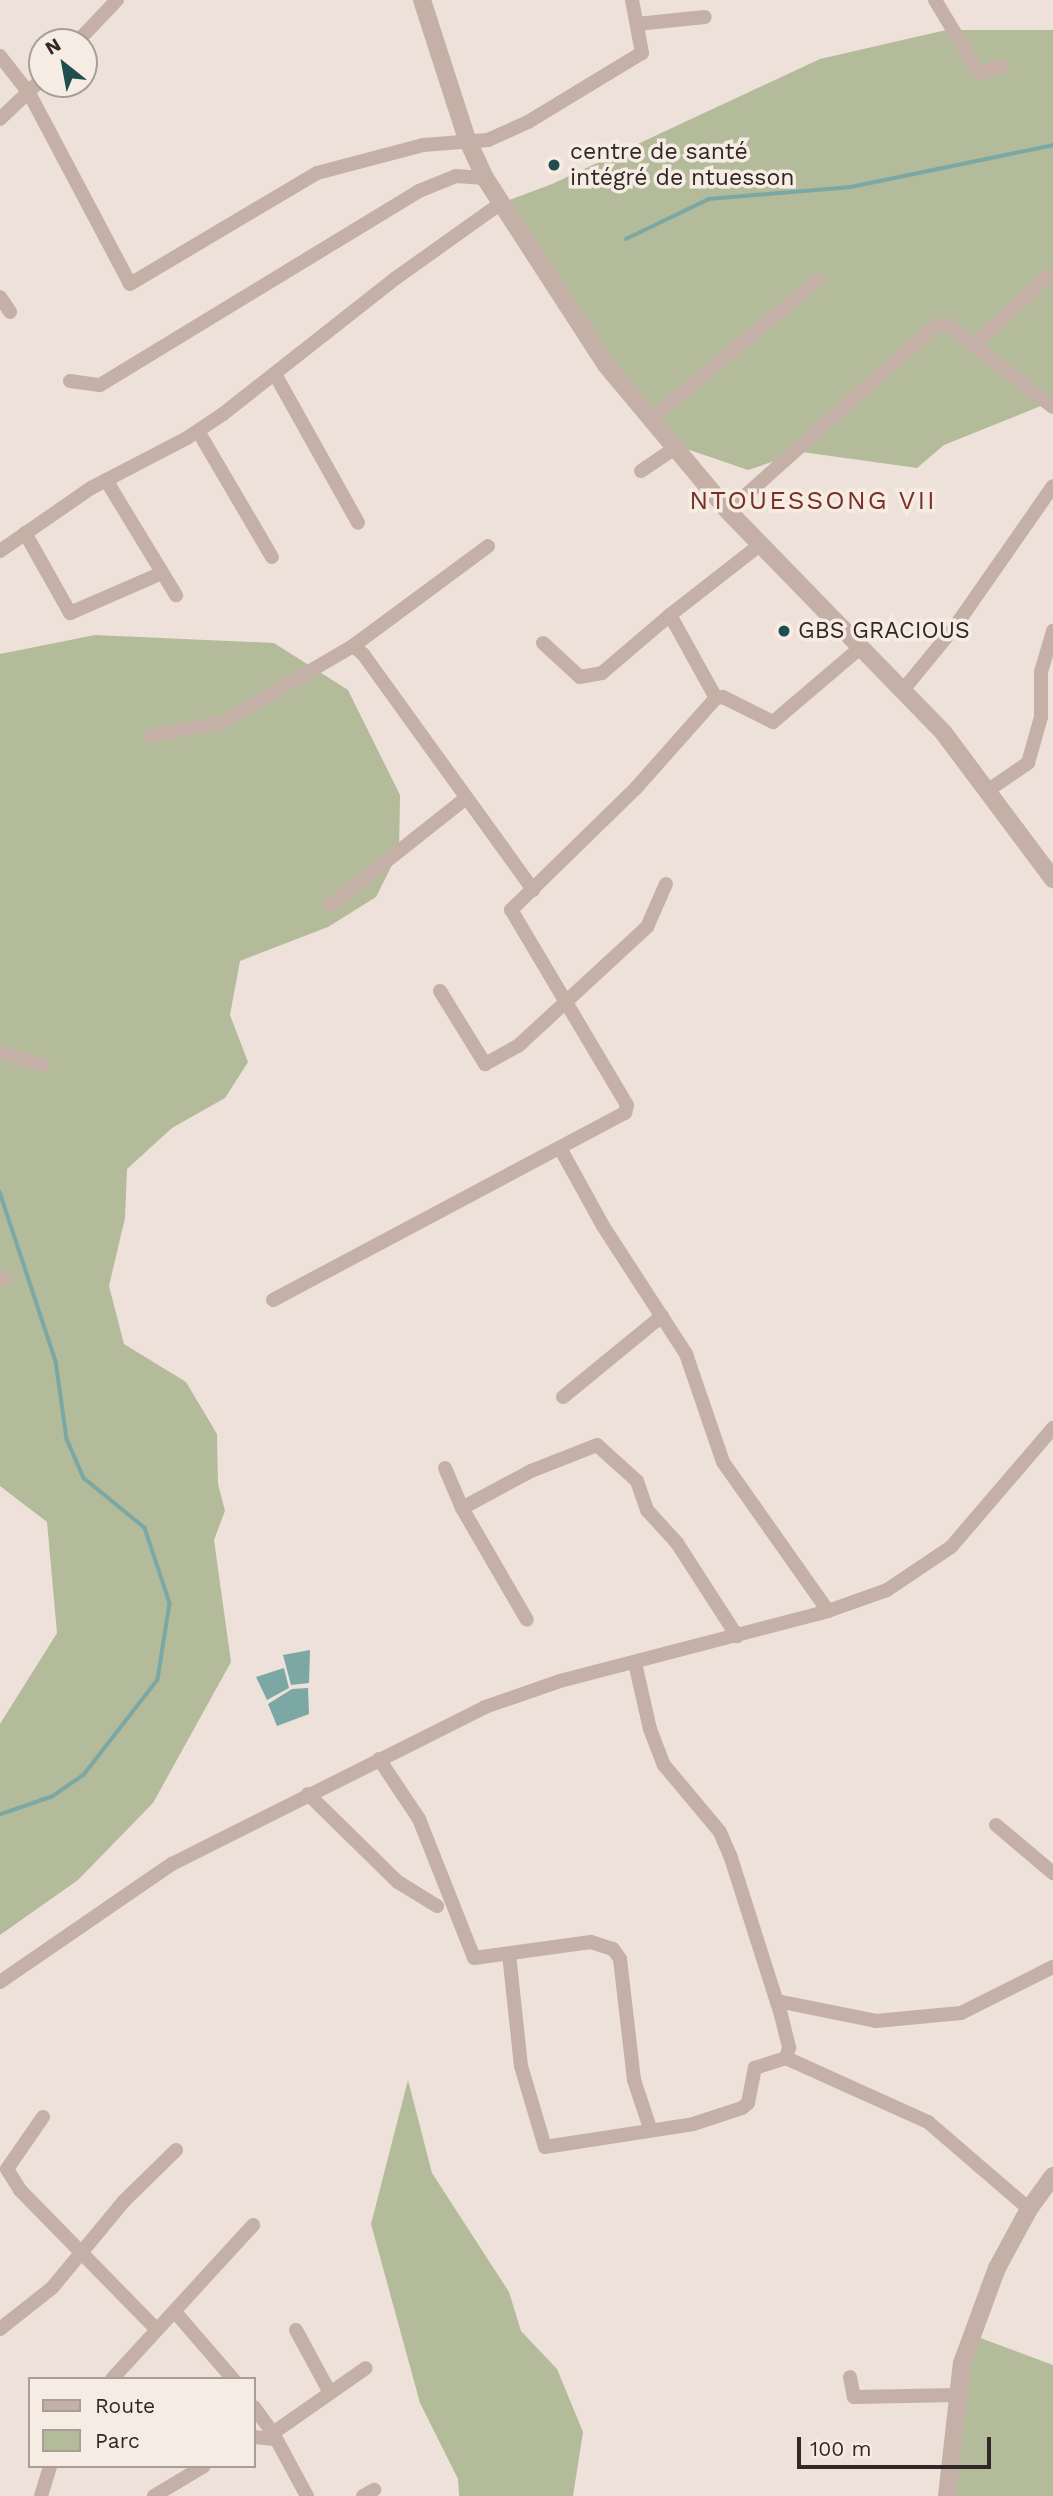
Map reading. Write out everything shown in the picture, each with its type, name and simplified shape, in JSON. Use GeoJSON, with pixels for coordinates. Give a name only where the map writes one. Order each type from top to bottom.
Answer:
{"type":"FeatureCollection","features":[{"type":"Feature","properties":{"kind":"street"},"geometry":{"type":"LineString","coordinates":[[90,28],[117,0]]}},
{"type":"Feature","properties":{"kind":"street"},"geometry":{"type":"LineString","coordinates":[[422,0],[467,139],[485,178],[606,365],[651,419],[678,446],[728,511],[903,691],[988,790],[1053,879]]}},
{"type":"Feature","properties":{"kind":"street"},"geometry":{"type":"LineString","coordinates":[[32,98],[130,284],[317,173],[392,152],[501,136],[642,53],[632,0]]}},
{"type":"Feature","properties":{"kind":"street"},"geometry":{"type":"LineString","coordinates":[[935,0],[979,74],[1002,66]]}},
{"type":"Feature","properties":{"kind":"street"},"geometry":{"type":"LineString","coordinates":[[636,24],[705,17]]}},
{"type":"Feature","properties":{"kind":"street"},"geometry":{"type":"LineString","coordinates":[[0,56],[28,92]]}},
{"type":"Feature","properties":{"kind":"street"},"geometry":{"type":"LineString","coordinates":[[0,119],[28,94]]}},
{"type":"Feature","properties":{"kind":"street"},"geometry":{"type":"LineString","coordinates":[[70,381],[100,385],[419,191],[456,176],[485,178]]}},
{"type":"Feature","properties":{"kind":"street"},"geometry":{"type":"LineString","coordinates":[[0,551],[106,480],[198,431],[276,376],[396,278],[500,203]]}},
{"type":"Feature","properties":{"kind":"street"},"geometry":{"type":"LineString","coordinates":[[974,345],[1048,276]]}},
{"type":"Feature","properties":{"kind":"street"},"geometry":{"type":"LineString","coordinates":[[651,419],[818,280]]}},
{"type":"Feature","properties":{"kind":"street"},"geometry":{"type":"LineString","coordinates":[[0,297],[10,312]]}},
{"type":"Feature","properties":{"kind":"street"},"geometry":{"type":"LineString","coordinates":[[728,511],[935,326],[948,326],[1053,407]]}},
{"type":"Feature","properties":{"kind":"street"},"geometry":{"type":"LineString","coordinates":[[276,376],[358,523]]}},
{"type":"Feature","properties":{"kind":"street"},"geometry":{"type":"LineString","coordinates":[[198,431],[272,558]]}},
{"type":"Feature","properties":{"kind":"street"},"geometry":{"type":"LineString","coordinates":[[641,471],[678,446]]}},
{"type":"Feature","properties":{"kind":"street"},"geometry":{"type":"LineString","coordinates":[[106,480],[176,595]]}},
{"type":"Feature","properties":{"kind":"street"},"geometry":{"type":"LineString","coordinates":[[903,691],[954,628],[1053,486]]}},
{"type":"Feature","properties":{"kind":"street"},"geometry":{"type":"LineString","coordinates":[[25,533],[70,613],[162,573]]}},
{"type":"Feature","properties":{"kind":"street"},"geometry":{"type":"LineString","coordinates":[[543,643],[580,677],[602,673],[670,615],[761,544]]}},
{"type":"Feature","properties":{"kind":"street"},"geometry":{"type":"LineString","coordinates":[[151,736],[223,722],[353,646],[488,546]]}},
{"type":"Feature","properties":{"kind":"street"},"geometry":{"type":"LineString","coordinates":[[670,615],[716,698]]}},
{"type":"Feature","properties":{"kind":"street"},"geometry":{"type":"LineString","coordinates":[[988,790],[1028,763],[1041,717],[1041,672],[1053,631]]}},
{"type":"Feature","properties":{"kind":"street"},"geometry":{"type":"LineString","coordinates":[[353,646],[533,890]]}},
{"type":"Feature","properties":{"kind":"street"},"geometry":{"type":"LineString","coordinates":[[274,1300],[560,1149],[628,1107],[512,917],[514,907],[636,788],[716,698],[723,697],[773,722],[861,647]]}},
{"type":"Feature","properties":{"kind":"street"},"geometry":{"type":"LineString","coordinates":[[331,905],[466,798]]}},
{"type":"Feature","properties":{"kind":"street"},"geometry":{"type":"LineString","coordinates":[[440,991],[485,1064],[517,1046],[647,927],[666,884]]}},
{"type":"Feature","properties":{"kind":"street"},"geometry":{"type":"LineString","coordinates":[[0,1052],[42,1065]]}},
{"type":"Feature","properties":{"kind":"street"},"geometry":{"type":"LineString","coordinates":[[560,1149],[603,1226],[686,1354],[723,1462],[828,1611]]}},
{"type":"Feature","properties":{"kind":"street"},"geometry":{"type":"LineString","coordinates":[[562,1397],[662,1316]]}},
{"type":"Feature","properties":{"kind":"street"},"geometry":{"type":"LineString","coordinates":[[0,1982],[172,1864],[379,1759],[509,1698],[828,1611],[887,1590],[925,1569],[997,1498],[1053,1428]]}},
{"type":"Feature","properties":{"kind":"street"},"geometry":{"type":"LineString","coordinates":[[463,1508],[531,1471],[597,1445],[637,1481],[647,1510],[677,1543],[737,1636]]}},
{"type":"Feature","properties":{"kind":"street"},"geometry":{"type":"LineString","coordinates":[[445,1468],[463,1508],[527,1620]]}},
{"type":"Feature","properties":{"kind":"street"},"geometry":{"type":"LineString","coordinates":[[635,1663],[650,1729],[664,1765],[720,1832],[727,1847],[776,2001],[789,2048],[786,2058]]}},
{"type":"Feature","properties":{"kind":"street"},"geometry":{"type":"LineString","coordinates":[[379,1759],[419,1819],[474,1958],[592,1942],[613,1949],[620,1959],[634,2080],[650,2128]]}},
{"type":"Feature","properties":{"kind":"street"},"geometry":{"type":"LineString","coordinates":[[308,1794],[398,1882],[437,1906]]}},
{"type":"Feature","properties":{"kind":"street"},"geometry":{"type":"LineString","coordinates":[[996,1825],[1053,1873]]}},
{"type":"Feature","properties":{"kind":"street"},"geometry":{"type":"LineString","coordinates":[[509,1954],[521,2066],[545,2147],[650,2128],[693,2124],[742,2108],[748,2103],[755,2068],[786,2058],[928,2122],[1029,2209]]}},
{"type":"Feature","properties":{"kind":"street"},"geometry":{"type":"LineString","coordinates":[[776,2001],[876,2021],[961,2013],[1053,1967]]}},
{"type":"Feature","properties":{"kind":"street"},"geometry":{"type":"LineString","coordinates":[[43,2118],[4,2165],[20,2190],[155,2328]]}},
{"type":"Feature","properties":{"kind":"street"},"geometry":{"type":"LineString","coordinates":[[0,2329],[52,2288],[79,2252],[176,2150]]}},
{"type":"Feature","properties":{"kind":"street"},"geometry":{"type":"LineString","coordinates":[[947,2496],[962,2363],[986,2295],[1029,2209],[1053,2176]]}},
{"type":"Feature","properties":{"kind":"street"},"geometry":{"type":"LineString","coordinates":[[114,2377],[155,2328],[175,2312],[253,2225]]}},
{"type":"Feature","properties":{"kind":"street"},"geometry":{"type":"LineString","coordinates":[[175,2312],[231,2377]]}},
{"type":"Feature","properties":{"kind":"street"},"geometry":{"type":"LineString","coordinates":[[296,2330],[329,2392]]}},
{"type":"Feature","properties":{"kind":"street"},"geometry":{"type":"LineString","coordinates":[[256,2437],[273,2436],[329,2392],[366,2368]]}},
{"type":"Feature","properties":{"kind":"street"},"geometry":{"type":"LineString","coordinates":[[849,2377],[854,2397],[958,2395]]}},
{"type":"Feature","properties":{"kind":"street"},"geometry":{"type":"LineString","coordinates":[[256,2410],[307,2496]]}},
{"type":"Feature","properties":{"kind":"street"},"geometry":{"type":"LineString","coordinates":[[41,2496],[49,2468]]}},
{"type":"Feature","properties":{"kind":"street"},"geometry":{"type":"LineString","coordinates":[[154,2496],[201,2468]]}},
{"type":"Feature","properties":{"kind":"green space"},"geometry":{"type":"Polygon","coordinates":[[[946,30],[1053,30],[1053,401],[944,445],[917,468],[802,452],[748,470],[678,446],[651,419],[501,203],[552,184],[820,59],[946,30]]]}},
{"type":"Feature","properties":{"kind":"green space"},"geometry":{"type":"Polygon","coordinates":[[[95,635],[274,643],[348,690],[400,795],[399,851],[376,897],[328,927],[240,961],[230,1015],[248,1062],[225,1098],[172,1128],[127,1169],[125,1218],[109,1286],[124,1344],[186,1382],[217,1434],[218,1484],[225,1511],[214,1540],[231,1662],[153,1803],[78,1880],[0,1935],[0,1724],[57,1633],[47,1522],[0,1486],[0,654],[95,635]]]}},
{"type":"Feature","properties":{"kind":"green space"},"geometry":{"type":"Polygon","coordinates":[[[408,2080],[432,2173],[509,2292],[521,2331],[557,2369],[583,2432],[573,2496],[459,2496],[458,2479],[420,2403],[371,2224],[408,2080]]]}},
{"type":"Feature","properties":{"kind":"green space"},"geometry":{"type":"Polygon","coordinates":[[[975,2336],[1053,2365],[1053,2496],[945,2496],[975,2336]]]}},
{"type":"Feature","properties":{"kind":"water"},"geometry":{"type":"Polygon","coordinates":[[[310,1650],[309,1683],[291,1685],[283,1655],[310,1650]]]}},
{"type":"Feature","properties":{"kind":"water"},"geometry":{"type":"Polygon","coordinates":[[[284,1668],[289,1688],[267,1700],[256,1677],[284,1668]]]}},
{"type":"Feature","properties":{"kind":"water"},"geometry":{"type":"Polygon","coordinates":[[[308,1688],[309,1714],[277,1726],[268,1704],[292,1689],[308,1688]]]}},
{"type":"Feature","properties":{"kind":"waterway"},"geometry":{"type":"LineString","coordinates":[[626,239],[709,199],[851,187],[1053,145]]}},
{"type":"Feature","properties":{"kind":"waterway"},"geometry":{"type":"LineString","coordinates":[[0,1192],[56,1361],[67,1439],[84,1478],[145,1528],[170,1603],[158,1680],[84,1775],[52,1797],[0,1815]]}},
{"type":"Feature","properties":{"kind":"place","name":"centre de santé intégré de ntuesson"},"geometry":{"type":"Point","coordinates":[554,165]}},
{"type":"Feature","properties":{"kind":"place","name":"GBS GRACIOUS"},"geometry":{"type":"Point","coordinates":[784,631]}},
{"type":"Feature","properties":{"kind":"district","name":"NTOUESSONG VII"},"geometry":{"type":"Point","coordinates":[813,501]}}]}
